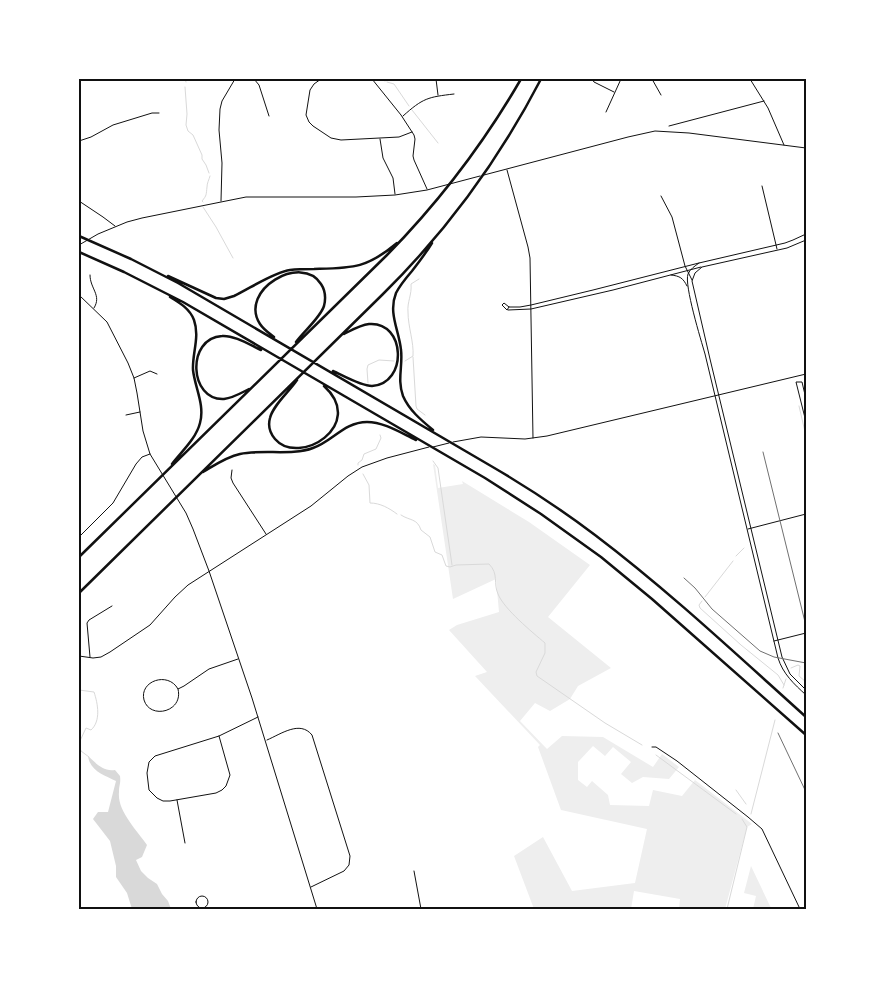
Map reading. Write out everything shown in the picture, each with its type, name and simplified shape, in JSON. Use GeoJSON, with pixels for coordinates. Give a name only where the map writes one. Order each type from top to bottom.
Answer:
{"type":"FeatureCollection","features":[{"type":"Feature","properties":{"kind":"highway"},"geometry":{"type":"LineString","coordinates":[[79,557],[387,255],[412,228],[458,174],[494,123],[521,79]]}},
{"type":"Feature","properties":{"kind":"highway"},"geometry":{"type":"LineString","coordinates":[[438,434],[414,413],[402,392],[400,380],[401,351],[393,308],[395,298],[399,288],[489,166],[511,132],[540,79]]}},
{"type":"Feature","properties":{"kind":"highway"},"geometry":{"type":"LineString","coordinates":[[79,236],[116,251],[212,297],[221,299],[285,271],[345,268],[361,265],[382,254],[412,228]]}},
{"type":"Feature","properties":{"kind":"highway"},"geometry":{"type":"LineString","coordinates":[[79,593],[341,336],[395,282],[439,234]]}},
{"type":"Feature","properties":{"kind":"highway"},"geometry":{"type":"LineString","coordinates":[[79,252],[154,286],[273,354],[534,509],[601,557],[652,599],[806,736]]}},
{"type":"Feature","properties":{"kind":"highway"},"geometry":{"type":"LineString","coordinates":[[147,266],[438,434],[534,492],[595,535],[661,588],[806,717]]}},
{"type":"Feature","properties":{"kind":"highway"},"geometry":{"type":"LineString","coordinates":[[283,344],[266,331],[259,322],[256,310],[258,298],[267,285],[282,276],[293,273],[312,276],[318,280],[323,288],[325,296],[324,305],[320,313],[292,348]]}},
{"type":"Feature","properties":{"kind":"highway"},"geometry":{"type":"LineString","coordinates":[[154,286],[185,307],[194,320],[196,335],[193,371],[202,413],[196,434],[166,472]]}},
{"type":"Feature","properties":{"kind":"highway"},"geometry":{"type":"LineString","coordinates":[[322,367],[367,385],[382,383],[393,373],[397,363],[398,348],[394,337],[386,328],[376,324],[367,324],[341,336]]}},
{"type":"Feature","properties":{"kind":"highway"},"geometry":{"type":"LineString","coordinates":[[252,387],[236,396],[228,398],[216,398],[208,394],[201,386],[197,374],[197,360],[201,348],[212,338],[225,336],[233,337],[273,354]]}},
{"type":"Feature","properties":{"kind":"highway"},"geometry":{"type":"LineString","coordinates":[[299,376],[291,389],[274,408],[270,422],[271,433],[277,442],[296,448],[310,446],[322,440],[332,430],[338,418],[338,407],[334,396],[311,377]]}},
{"type":"Feature","properties":{"kind":"highway"},"geometry":{"type":"LineString","coordinates":[[199,475],[222,461],[237,455],[302,451],[313,448],[346,427],[362,422],[380,424],[429,446]]}},
{"type":"Feature","properties":{"kind":"street"},"geometry":{"type":"LineString","coordinates":[[221,202],[220,109],[222,101],[235,79]]}},
{"type":"Feature","properties":{"kind":"street"},"geometry":{"type":"LineString","coordinates":[[254,79],[260,85],[269,116]]}},
{"type":"Feature","properties":{"kind":"street"},"geometry":{"type":"LineString","coordinates":[[321,79],[313,86],[308,96],[306,115],[313,126],[335,139],[400,137],[412,132]]}},
{"type":"Feature","properties":{"kind":"street"},"geometry":{"type":"LineString","coordinates":[[372,79],[402,116],[412,132],[415,139],[414,160],[427,190]]}},
{"type":"Feature","properties":{"kind":"street"},"geometry":{"type":"LineString","coordinates":[[436,79],[438,96]]}},
{"type":"Feature","properties":{"kind":"street"},"geometry":{"type":"LineString","coordinates":[[592,79],[594,82],[615,92]]}},
{"type":"Feature","properties":{"kind":"street"},"geometry":{"type":"LineString","coordinates":[[606,112],[621,79]]}},
{"type":"Feature","properties":{"kind":"street"},"geometry":{"type":"LineString","coordinates":[[652,79],[661,95]]}},
{"type":"Feature","properties":{"kind":"street"},"geometry":{"type":"LineString","coordinates":[[750,79],[764,101],[784,146]]}},
{"type":"Feature","properties":{"kind":"street"},"geometry":{"type":"LineString","coordinates":[[402,116],[425,99],[454,94]]}},
{"type":"Feature","properties":{"kind":"street"},"geometry":{"type":"LineString","coordinates":[[669,126],[764,101]]}},
{"type":"Feature","properties":{"kind":"street"},"geometry":{"type":"LineString","coordinates":[[79,141],[152,112],[159,113]]}},
{"type":"Feature","properties":{"kind":"street"},"geometry":{"type":"LineString","coordinates":[[79,245],[115,226],[142,218],[246,197],[356,197],[395,195],[427,190],[650,132],[665,131],[806,148]]}},
{"type":"Feature","properties":{"kind":"street"},"geometry":{"type":"LineString","coordinates":[[380,138],[382,158],[393,178],[395,195]]}},
{"type":"Feature","properties":{"kind":"street"},"geometry":{"type":"LineString","coordinates":[[507,169],[530,258],[533,438]]}},
{"type":"Feature","properties":{"kind":"street"},"geometry":{"type":"LineString","coordinates":[[762,186],[777,250]]}},
{"type":"Feature","properties":{"kind":"street"},"geometry":{"type":"LineString","coordinates":[[661,196],[673,219],[685,266],[692,281],[782,657],[790,674],[806,690]]}},
{"type":"Feature","properties":{"kind":"street"},"geometry":{"type":"LineString","coordinates":[[79,201],[115,226]]}},
{"type":"Feature","properties":{"kind":"street"},"geometry":{"type":"LineString","coordinates":[[806,234],[776,245],[593,290],[520,307],[509,307],[504,303],[502,305],[507,310],[531,309],[626,287],[691,269],[777,250],[806,240]]}},
{"type":"Feature","properties":{"kind":"street"},"geometry":{"type":"LineString","coordinates":[[699,263],[688,274],[688,288],[778,658],[787,676],[806,695]]}},
{"type":"Feature","properties":{"kind":"street"},"geometry":{"type":"LineString","coordinates":[[692,281],[696,272],[702,267]]}},
{"type":"Feature","properties":{"kind":"street"},"geometry":{"type":"LineString","coordinates":[[671,274],[682,278],[688,288]]}},
{"type":"Feature","properties":{"kind":"street"},"geometry":{"type":"LineString","coordinates":[[90,275],[90,281],[98,299],[94,309]]}},
{"type":"Feature","properties":{"kind":"street"},"geometry":{"type":"LineString","coordinates":[[79,294],[107,322],[128,363],[134,378],[146,444],[159,470],[190,520],[209,570],[266,740],[317,909]]}},
{"type":"Feature","properties":{"kind":"street"},"geometry":{"type":"LineString","coordinates":[[79,358],[79,363]]}},
{"type":"Feature","properties":{"kind":"street"},"geometry":{"type":"LineString","coordinates":[[134,378],[150,371],[157,374]]}},
{"type":"Feature","properties":{"kind":"street"},"geometry":{"type":"LineString","coordinates":[[79,656],[98,657],[104,655],[142,630],[156,619],[182,590],[209,570],[311,506],[348,476],[374,461],[467,439],[547,436],[806,374]]}},
{"type":"Feature","properties":{"kind":"street"},"geometry":{"type":"LineString","coordinates":[[794,376],[806,422]]}},
{"type":"Feature","properties":{"kind":"street"},"geometry":{"type":"LineString","coordinates":[[796,382],[802,382],[806,399]]}},
{"type":"Feature","properties":{"kind":"street"},"geometry":{"type":"LineString","coordinates":[[126,415],[140,412]]}},
{"type":"Feature","properties":{"kind":"street"},"geometry":{"type":"LineString","coordinates":[[79,537],[113,504],[136,464],[142,457],[150,454]]}},
{"type":"Feature","properties":{"kind":"street"},"geometry":{"type":"LineString","coordinates":[[232,470],[231,478],[233,483],[266,534]]}},
{"type":"Feature","properties":{"kind":"street"},"geometry":{"type":"LineString","coordinates":[[747,529],[806,514]]}},
{"type":"Feature","properties":{"kind":"street"},"geometry":{"type":"LineString","coordinates":[[90,657],[87,623],[112,606]]}},
{"type":"Feature","properties":{"kind":"street"},"geometry":{"type":"LineString","coordinates":[[774,641],[806,633]]}},
{"type":"Feature","properties":{"kind":"street"},"geometry":{"type":"LineString","coordinates":[[778,658],[782,657]]}},
{"type":"Feature","properties":{"kind":"street"},"geometry":{"type":"LineString","coordinates":[[178,689],[210,668],[239,659]]}},
{"type":"Feature","properties":{"kind":"street"},"geometry":{"type":"LineString","coordinates":[[169,680],[176,684],[178,689],[180,694],[178,701],[169,710],[162,712],[154,711],[145,702],[145,689],[154,681],[169,680]]}},
{"type":"Feature","properties":{"kind":"street"},"geometry":{"type":"LineString","coordinates":[[219,736],[229,773],[229,780],[222,790],[216,793],[163,801],[152,794],[148,787],[147,773],[149,762],[154,757],[219,736],[258,717]]}},
{"type":"Feature","properties":{"kind":"street"},"geometry":{"type":"LineString","coordinates":[[266,740],[296,728],[304,728],[310,733],[313,737],[347,846],[350,863],[346,869],[310,887]]}},
{"type":"Feature","properties":{"kind":"street"},"geometry":{"type":"LineString","coordinates":[[652,747],[656,747],[676,761],[762,829],[800,909]]}},
{"type":"Feature","properties":{"kind":"street"},"geometry":{"type":"LineString","coordinates":[[178,800],[185,843]]}},
{"type":"Feature","properties":{"kind":"street"},"geometry":{"type":"LineString","coordinates":[[414,871],[421,909]]}},
{"type":"Feature","properties":{"kind":"street"},"geometry":{"type":"LineString","coordinates":[[200,896],[204,896],[208,900],[203,909],[196,904],[196,900],[200,896]]}},
{"type":"Feature","properties":{"kind":"shaded area"},"geometry":{"type":"Polygon","coordinates":[[[433,464],[435,465],[438,488],[463,484],[462,481],[529,522],[590,565],[548,617],[611,668],[578,686],[570,699],[550,711],[535,703],[520,721],[547,749],[562,736],[603,737],[653,767],[662,754],[679,767],[669,779],[643,777],[632,783],[621,774],[631,762],[613,747],[605,756],[593,746],[578,762],[578,780],[587,787],[592,781],[608,795],[610,805],[649,806],[653,790],[682,796],[695,780],[752,824],[747,827],[725,909],[679,909],[680,899],[634,891],[631,909],[534,909],[514,856],[543,837],[572,891],[635,883],[647,829],[561,810],[538,747],[540,745],[475,676],[487,672],[449,630],[457,625],[499,612],[496,579],[453,599],[433,464]]]}},
{"type":"Feature","properties":{"kind":"shaded area"},"geometry":{"type":"Polygon","coordinates":[[[88,756],[107,770],[115,770],[120,776],[119,799],[121,806],[128,820],[147,845],[142,857],[136,860],[141,871],[157,884],[171,909],[132,909],[127,893],[116,877],[116,866],[110,841],[93,819],[98,812],[108,812],[116,781],[95,769],[88,756]]]}},
{"type":"Feature","properties":{"kind":"shaded area"},"geometry":{"type":"Polygon","coordinates":[[[751,866],[772,909],[753,909],[756,896],[744,893],[751,866]]]}},
{"type":"Feature","properties":{"kind":"waterway"},"geometry":{"type":"LineString","coordinates":[[381,79],[385,81]]}},
{"type":"Feature","properties":{"kind":"waterway"},"geometry":{"type":"LineString","coordinates":[[387,82],[394,84],[409,106]]}},
{"type":"Feature","properties":{"kind":"waterway"},"geometry":{"type":"LineString","coordinates":[[185,87],[186,125],[188,131],[193,135],[209,173]]}},
{"type":"Feature","properties":{"kind":"waterway"},"geometry":{"type":"LineString","coordinates":[[412,110],[438,143]]}},
{"type":"Feature","properties":{"kind":"waterway"},"geometry":{"type":"LineString","coordinates":[[203,202],[210,176]]}},
{"type":"Feature","properties":{"kind":"waterway"},"geometry":{"type":"LineString","coordinates":[[203,207],[233,258]]}},
{"type":"Feature","properties":{"kind":"waterway"},"geometry":{"type":"LineString","coordinates":[[405,361],[413,356],[408,308],[411,284],[419,279]]}},
{"type":"Feature","properties":{"kind":"waterway"},"geometry":{"type":"LineString","coordinates":[[413,357],[416,406],[425,415]]}},
{"type":"Feature","properties":{"kind":"waterway"},"geometry":{"type":"LineString","coordinates":[[368,383],[368,365],[379,360],[394,361]]}},
{"type":"Feature","properties":{"kind":"waterway"},"geometry":{"type":"LineString","coordinates":[[799,406],[806,436]]}},
{"type":"Feature","properties":{"kind":"waterway"},"geometry":{"type":"LineString","coordinates":[[358,465],[364,454],[376,449],[381,438],[380,435]]}},
{"type":"Feature","properties":{"kind":"waterway"},"geometry":{"type":"LineString","coordinates":[[433,461],[438,468],[452,565]]}},
{"type":"Feature","properties":{"kind":"waterway"},"geometry":{"type":"LineString","coordinates":[[363,474],[369,485],[370,503],[384,506],[397,514]]}},
{"type":"Feature","properties":{"kind":"waterway"},"geometry":{"type":"LineString","coordinates":[[401,515],[417,523],[421,530],[430,537],[435,552],[442,555],[446,566],[489,564],[494,571],[497,590],[501,600],[519,620],[545,643],[545,653],[536,672],[537,676],[605,723],[642,745]]}},
{"type":"Feature","properties":{"kind":"waterway"},"geometry":{"type":"LineString","coordinates":[[736,556],[744,548]]}},
{"type":"Feature","properties":{"kind":"waterway"},"geometry":{"type":"LineString","coordinates":[[705,597],[733,561]]}},
{"type":"Feature","properties":{"kind":"waterway"},"geometry":{"type":"LineString","coordinates":[[702,601],[699,605],[700,608],[778,675],[784,685]]}},
{"type":"Feature","properties":{"kind":"waterway"},"geometry":{"type":"LineString","coordinates":[[806,609],[806,617]]}},
{"type":"Feature","properties":{"kind":"waterway"},"geometry":{"type":"LineString","coordinates":[[791,668],[800,666],[799,676],[806,682]]}},
{"type":"Feature","properties":{"kind":"waterway"},"geometry":{"type":"LineString","coordinates":[[783,688],[786,679]]}},
{"type":"Feature","properties":{"kind":"waterway"},"geometry":{"type":"LineString","coordinates":[[79,690],[94,692],[98,712],[94,726],[91,730],[86,728],[79,743]]}},
{"type":"Feature","properties":{"kind":"waterway"},"geometry":{"type":"LineString","coordinates":[[751,814],[775,720]]}},
{"type":"Feature","properties":{"kind":"waterway"},"geometry":{"type":"LineString","coordinates":[[79,745],[81,751],[89,757]]}},
{"type":"Feature","properties":{"kind":"waterway"},"geometry":{"type":"LineString","coordinates":[[656,755],[736,814]]}},
{"type":"Feature","properties":{"kind":"waterway"},"geometry":{"type":"LineString","coordinates":[[736,790],[746,804]]}},
{"type":"Feature","properties":{"kind":"waterway"},"geometry":{"type":"LineString","coordinates":[[727,909],[747,827],[742,819]]}},
{"type":"Feature","properties":{"kind":"railway"},"geometry":{"type":"LineString","coordinates":[[763,452],[806,626]]}},
{"type":"Feature","properties":{"kind":"railway"},"geometry":{"type":"LineString","coordinates":[[684,578],[712,609],[760,651],[774,657],[806,663]]}},
{"type":"Feature","properties":{"kind":"railway"},"geometry":{"type":"LineString","coordinates":[[778,733],[806,792]]}}]}
